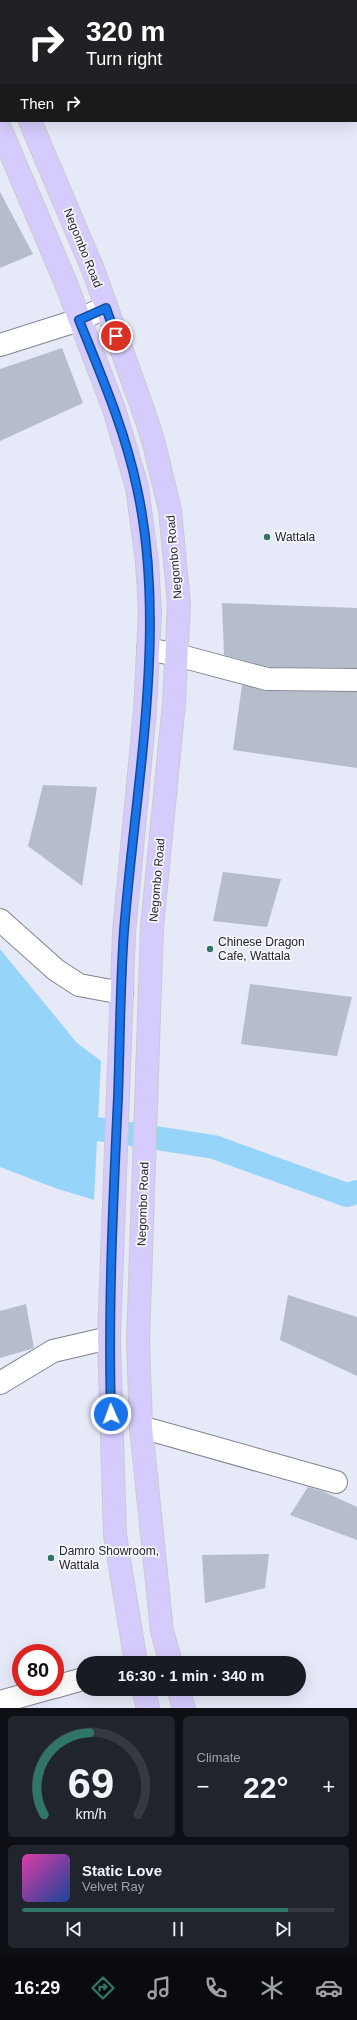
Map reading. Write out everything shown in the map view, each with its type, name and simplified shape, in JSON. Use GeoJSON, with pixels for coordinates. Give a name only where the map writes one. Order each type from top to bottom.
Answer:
{"type":"FeatureCollection","features":[{"type":"Feature","properties":{"kind":"highway","name":"Negombo Road"},"geometry":{"type":"LineString","coordinates":[[30,122],[94,272],[154,444],[170,510],[179,604],[177,655],[152,927],[138,1340],[141,1427],[162,1631],[169,1656]]}},
{"type":"Feature","properties":{"kind":"highway"},"geometry":{"type":"LineString","coordinates":[[0,128],[65,281],[114,408],[137,487],[147,562],[150,612],[145,711],[124,932],[109,1338],[115,1535],[135,1656]]}},
{"type":"Feature","properties":{"kind":"highway"},"geometry":{"type":"LineString","coordinates":[[145,1696],[148,1708]]}},
{"type":"Feature","properties":{"kind":"highway"},"geometry":{"type":"LineString","coordinates":[[180,1696],[184,1708]]}},
{"type":"Feature","properties":{"kind":"street"},"geometry":{"type":"LineString","coordinates":[[0,345],[79,320],[106,308]]}},
{"type":"Feature","properties":{"kind":"street"},"geometry":{"type":"LineString","coordinates":[[148,649],[177,655],[267,679],[357,680]]}},
{"type":"Feature","properties":{"kind":"street"},"geometry":{"type":"LineString","coordinates":[[0,920],[56,970],[79,985],[122,993]]}},
{"type":"Feature","properties":{"kind":"street"},"geometry":{"type":"LineString","coordinates":[[0,1383],[53,1351],[109,1338]]}},
{"type":"Feature","properties":{"kind":"street"},"geometry":{"type":"LineString","coordinates":[[141,1427],[336,1482]]}},
{"type":"Feature","properties":{"kind":"street"},"geometry":{"type":"LineString","coordinates":[[64,1684],[76,1681]]}},
{"type":"Feature","properties":{"kind":"street"},"geometry":{"type":"LineString","coordinates":[[0,1702],[22,1696]]}},
{"type":"Feature","properties":{"kind":"water"},"geometry":{"type":"Polygon","coordinates":[[[0,949],[77,1043],[101,1061],[94,1200],[55,1188],[0,1167],[0,949]]]}},
{"type":"Feature","properties":{"kind":"building"},"geometry":{"type":"Polygon","coordinates":[[[0,192],[33,254],[0,268],[0,192]]]}},
{"type":"Feature","properties":{"kind":"building"},"geometry":{"type":"Polygon","coordinates":[[[62,348],[83,403],[0,441],[0,369],[62,348]]]}},
{"type":"Feature","properties":{"kind":"building"},"geometry":{"type":"Polygon","coordinates":[[[222,603],[357,608],[357,668],[269,667],[224,655],[222,603]]]}},
{"type":"Feature","properties":{"kind":"building"},"geometry":{"type":"Polygon","coordinates":[[[242,685],[267,691],[357,692],[357,768],[233,750],[242,685]]]}},
{"type":"Feature","properties":{"kind":"building"},"geometry":{"type":"Polygon","coordinates":[[[43,785],[97,787],[82,886],[28,846],[43,785]]]}},
{"type":"Feature","properties":{"kind":"building"},"geometry":{"type":"Polygon","coordinates":[[[223,872],[281,879],[267,927],[213,921],[223,872]]]}},
{"type":"Feature","properties":{"kind":"building"},"geometry":{"type":"Polygon","coordinates":[[[250,984],[352,997],[337,1056],[241,1044],[250,984]]]}},
{"type":"Feature","properties":{"kind":"building"},"geometry":{"type":"Polygon","coordinates":[[[288,1295],[357,1317],[357,1376],[280,1340],[288,1295]]]}},
{"type":"Feature","properties":{"kind":"building"},"geometry":{"type":"Polygon","coordinates":[[[26,1304],[34,1348],[0,1358],[0,1311],[26,1304]]]}},
{"type":"Feature","properties":{"kind":"building"},"geometry":{"type":"Polygon","coordinates":[[[308,1487],[322,1491],[357,1507],[357,1540],[290,1515],[308,1487]]]}},
{"type":"Feature","properties":{"kind":"building"},"geometry":{"type":"Polygon","coordinates":[[[269,1554],[265,1588],[205,1603],[202,1555],[269,1554]]]}},
{"type":"Feature","properties":{"kind":"waterway"},"geometry":{"type":"LineString","coordinates":[[65,1124],[214,1147],[347,1195],[357,1192]]}},
{"type":"Feature","properties":{"kind":"place","name":"Wattala"},"geometry":{"type":"Point","coordinates":[267,537]}},
{"type":"Feature","properties":{"kind":"place","name":"Chinese Dragon Cafe, Wattala"},"geometry":{"type":"Point","coordinates":[210,949]}},
{"type":"Feature","properties":{"kind":"place","name":"Damro Showroom, Wattala"},"geometry":{"type":"Point","coordinates":[51,1558]}},
{"type":"Feature","properties":{"kind":"route"},"geometry":{"type":"LineString","coordinates":[[111,1414],[109,1338],[124,932],[145,711],[150,612],[146,549],[137,487],[114,408],[79,320],[106,308],[116,336]]}}]}
